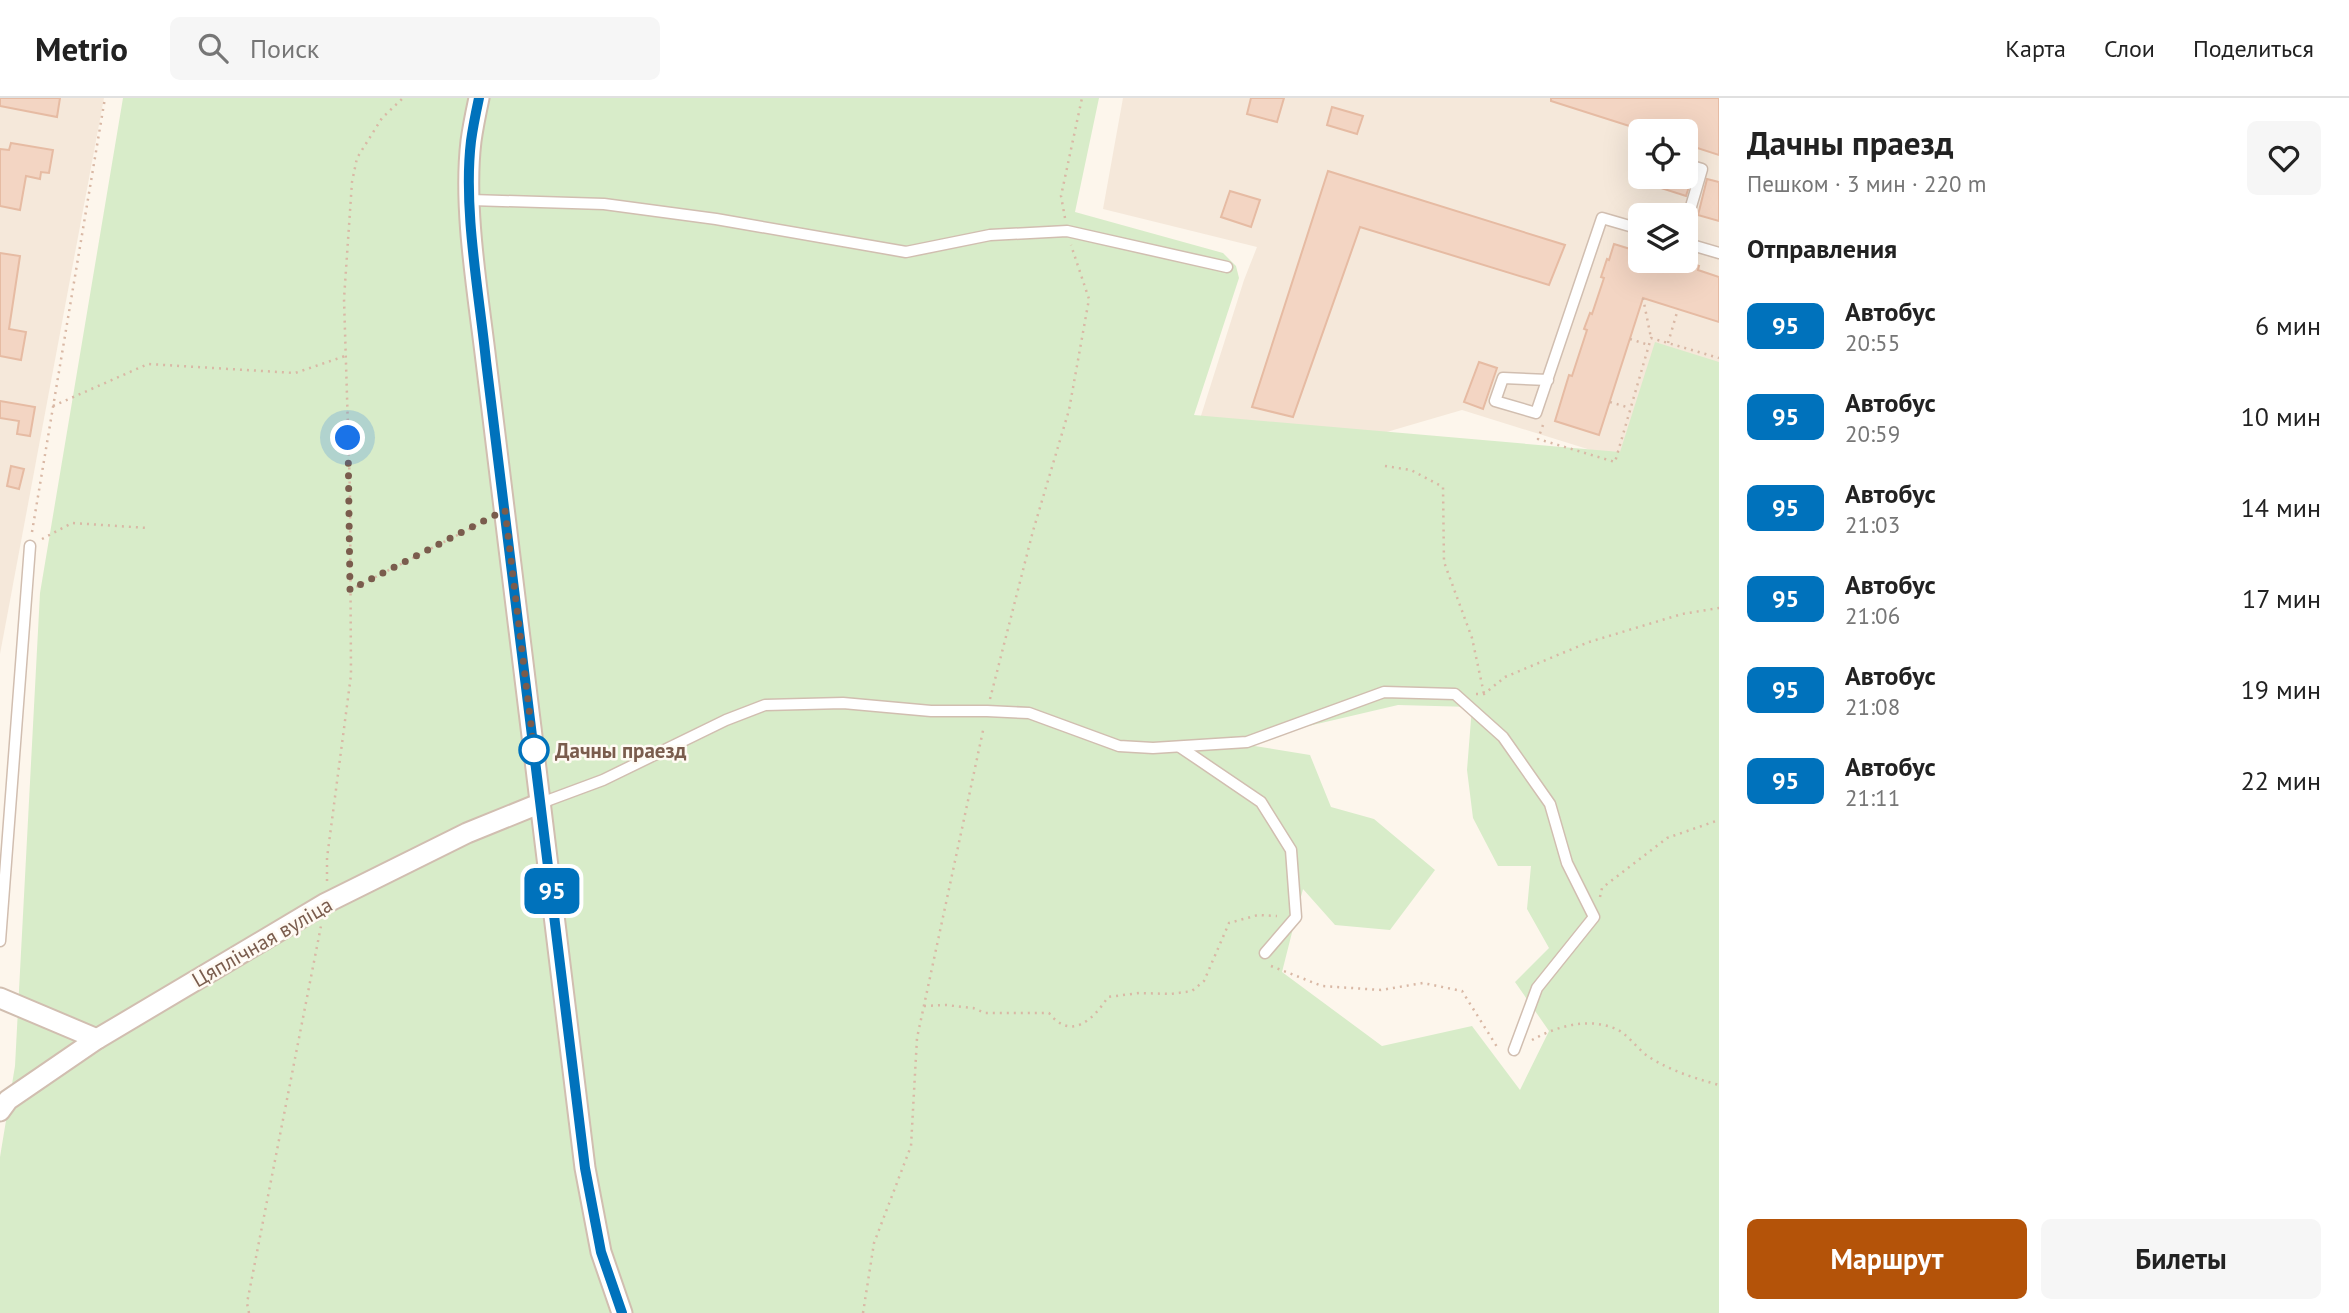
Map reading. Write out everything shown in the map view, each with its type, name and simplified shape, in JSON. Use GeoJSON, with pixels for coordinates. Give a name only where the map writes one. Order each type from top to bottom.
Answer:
{"type":"FeatureCollection","features":[{"type":"Feature","properties":{"kind":"street"},"geometry":{"type":"LineString","coordinates":[[479,98],[471,142],[475,264],[589,1192],[601,1252],[622,1313]]}},
{"type":"Feature","properties":{"kind":"street","name":"Цяплічная вуліца"},"geometry":{"type":"LineString","coordinates":[[0,1111],[8,1100],[97,1039],[326,904],[467,833],[541,803]]}},
{"type":"Feature","properties":{"kind":"street"},"geometry":{"type":"LineString","coordinates":[[0,998],[97,1039]]}},
{"type":"Feature","properties":{"kind":"lane"},"geometry":{"type":"LineString","coordinates":[[1698,168],[1702,169],[1698,183]]}},
{"type":"Feature","properties":{"kind":"lane"},"geometry":{"type":"LineString","coordinates":[[471,200],[604,204],[716,219],[906,252],[990,235],[1067,231],[1227,267]]}},
{"type":"Feature","properties":{"kind":"lane"},"geometry":{"type":"LineString","coordinates":[[1548,380],[1503,378],[1495,401],[1536,413],[1548,380],[1602,218],[1628,226]]}},
{"type":"Feature","properties":{"kind":"lane"},"geometry":{"type":"LineString","coordinates":[[1698,247],[1719,253]]}},
{"type":"Feature","properties":{"kind":"lane"},"geometry":{"type":"LineString","coordinates":[[0,941],[30,546]]}},
{"type":"Feature","properties":{"kind":"lane"},"geometry":{"type":"LineString","coordinates":[[541,803],[603,780],[736,716],[765,705],[843,703],[931,711],[987,710],[1030,713],[1119,746],[1180,747],[1247,742],[1384,692],[1455,694],[1503,737],[1550,804],[1567,863],[1594,917],[1537,988],[1514,1050]]}},
{"type":"Feature","properties":{"kind":"lane"},"geometry":{"type":"LineString","coordinates":[[1180,747],[1261,802],[1291,850],[1296,917],[1265,953]]}},
{"type":"Feature","properties":{"kind":"path"},"geometry":{"type":"LineString","coordinates":[[30,546],[105,98]]}},
{"type":"Feature","properties":{"kind":"path"},"geometry":{"type":"LineString","coordinates":[[249,1313],[247,1303],[326,904],[327,858],[351,675],[344,299],[352,182],[357,158],[382,118],[402,98]]}},
{"type":"Feature","properties":{"kind":"path"},"geometry":{"type":"LineString","coordinates":[[863,1313],[874,1243],[911,1146],[917,1038],[987,710],[1033,531],[1069,410],[1089,299],[1067,231],[1061,196],[1082,98]]}},
{"type":"Feature","properties":{"kind":"path"},"geometry":{"type":"LineString","coordinates":[[1546,416],[1538,439],[1615,462],[1651,338],[1643,298]]}},
{"type":"Feature","properties":{"kind":"path"},"geometry":{"type":"LineString","coordinates":[[1668,343],[1678,309]]}},
{"type":"Feature","properties":{"kind":"path"},"geometry":{"type":"LineString","coordinates":[[1651,338],[1719,358]]}},
{"type":"Feature","properties":{"kind":"path"},"geometry":{"type":"LineString","coordinates":[[1630,339],[1649,345]]}},
{"type":"Feature","properties":{"kind":"path"},"geometry":{"type":"LineString","coordinates":[[52,406],[149,364],[295,373],[345,356]]}},
{"type":"Feature","properties":{"kind":"path"},"geometry":{"type":"LineString","coordinates":[[1610,402],[1630,408]]}},
{"type":"Feature","properties":{"kind":"path"},"geometry":{"type":"LineString","coordinates":[[1385,466],[1411,470],[1443,487],[1444,562],[1472,638],[1484,694]]}},
{"type":"Feature","properties":{"kind":"path"},"geometry":{"type":"LineString","coordinates":[[350,590],[505,510]]}},
{"type":"Feature","properties":{"kind":"path"},"geometry":{"type":"LineString","coordinates":[[30,546],[72,523],[148,528]]}},
{"type":"Feature","properties":{"kind":"path"},"geometry":{"type":"LineString","coordinates":[[1455,694],[1484,694],[1505,677],[1589,642],[1682,614],[1719,608]]}},
{"type":"Feature","properties":{"kind":"path"},"geometry":{"type":"LineString","coordinates":[[1594,917],[1602,888],[1667,838],[1719,820]]}},
{"type":"Feature","properties":{"kind":"path"},"geometry":{"type":"LineString","coordinates":[[924,1006],[973,1008],[985,1013],[1049,1013],[1058,1023],[1072,1027],[1090,1021],[1108,996],[1192,991],[1204,981],[1229,923],[1258,915],[1296,917]]}},
{"type":"Feature","properties":{"kind":"path"},"geometry":{"type":"LineString","coordinates":[[1265,953],[1272,966],[1322,986],[1381,990],[1423,983],[1462,991],[1500,1051],[1510,1056],[1514,1050],[1549,1031],[1583,1023],[1617,1029],[1647,1055],[1679,1073],[1719,1085]]}},
{"type":"Feature","properties":{"kind":"shaded area"},"geometry":{"type":"Polygon","coordinates":[[[0,98],[104,98],[0,654],[0,98]]]}},
{"type":"Feature","properties":{"kind":"shaded area"},"geometry":{"type":"Polygon","coordinates":[[[1123,98],[1719,98],[1719,490],[1462,410],[1325,450],[1199,422],[1257,247],[1103,209],[1123,98]]]}},
{"type":"Feature","properties":{"kind":"green space"},"geometry":{"type":"Polygon","coordinates":[[[123,98],[1099,98],[1075,212],[1223,253],[1236,266],[1239,278],[1194,415],[1620,452],[1655,342],[1719,362],[1719,1313],[0,1313],[0,1157],[15,1066],[40,593],[123,98]],[[1398,705],[1236,743],[1310,755],[1331,807],[1374,819],[1435,870],[1390,930],[1335,925],[1303,889],[1282,972],[1382,1046],[1472,1026],[1520,1090],[1549,1031],[1515,982],[1549,948],[1527,909],[1531,866],[1498,866],[1473,818],[1467,770],[1472,707],[1398,705]]]}},
{"type":"Feature","properties":{"kind":"building"},"geometry":{"type":"Polygon","coordinates":[[[0,98],[60,98],[57,117],[0,106],[0,98]]]}},
{"type":"Feature","properties":{"kind":"building"},"geometry":{"type":"Polygon","coordinates":[[[1251,98],[1284,98],[1277,122],[1247,114],[1251,98]]]}},
{"type":"Feature","properties":{"kind":"building"},"geometry":{"type":"Polygon","coordinates":[[[1551,98],[1719,98],[1719,155],[1698,148],[1698,119],[1628,119],[1628,126],[1551,101],[1551,98]]]}},
{"type":"Feature","properties":{"kind":"building"},"geometry":{"type":"Polygon","coordinates":[[[1332,107],[1363,116],[1357,134],[1327,125],[1332,107]]]}},
{"type":"Feature","properties":{"kind":"building"},"geometry":{"type":"Polygon","coordinates":[[[11,143],[53,150],[49,173],[41,172],[40,179],[26,176],[20,210],[0,206],[0,149],[9,150],[11,143]]]}},
{"type":"Feature","properties":{"kind":"building"},"geometry":{"type":"Polygon","coordinates":[[[1328,171],[1565,245],[1549,285],[1360,227],[1293,417],[1252,407],[1328,171]]]}},
{"type":"Feature","properties":{"kind":"building"},"geometry":{"type":"Polygon","coordinates":[[[1707,179],[1719,182],[1719,221],[1698,215],[1707,179]]]}},
{"type":"Feature","properties":{"kind":"building"},"geometry":{"type":"Polygon","coordinates":[[[1664,189],[1688,189],[1686,196],[1664,189]]]}},
{"type":"Feature","properties":{"kind":"building"},"geometry":{"type":"Polygon","coordinates":[[[1230,191],[1260,200],[1251,227],[1221,217],[1230,191]]]}},
{"type":"Feature","properties":{"kind":"building"},"geometry":{"type":"Polygon","coordinates":[[[1614,244],[1628,248],[1628,273],[1698,273],[1698,270],[1719,277],[1719,322],[1643,298],[1599,435],[1555,421],[1587,330],[1584,329],[1604,278],[1601,277],[1607,259],[1609,260],[1614,244]]]}},
{"type":"Feature","properties":{"kind":"building"},"geometry":{"type":"Polygon","coordinates":[[[0,253],[20,256],[9,329],[26,332],[21,360],[0,356],[0,253]]]}},
{"type":"Feature","properties":{"kind":"building"},"geometry":{"type":"Polygon","coordinates":[[[1479,362],[1497,368],[1483,409],[1464,402],[1479,362]]]}},
{"type":"Feature","properties":{"kind":"building"},"geometry":{"type":"Polygon","coordinates":[[[0,401],[35,407],[30,436],[17,434],[19,421],[0,418],[0,401]]]}},
{"type":"Feature","properties":{"kind":"building"},"geometry":{"type":"Polygon","coordinates":[[[11,466],[24,469],[19,489],[7,486],[11,466]]]}},
{"type":"Feature","properties":{"kind":"bus line","name":"95"},"geometry":{"type":"LineString","coordinates":[[479,98],[471,142],[471,200],[486,361],[585,1168],[601,1252],[622,1313]]}},
{"type":"Feature","properties":{"kind":"place","name":"Дачны праезд"},"geometry":{"type":"Point","coordinates":[534,750]}},
{"type":"Feature","properties":{"kind":"route"},"geometry":{"type":"LineString","coordinates":[[348,438],[350,590],[505,510],[534,750]]}}]}
